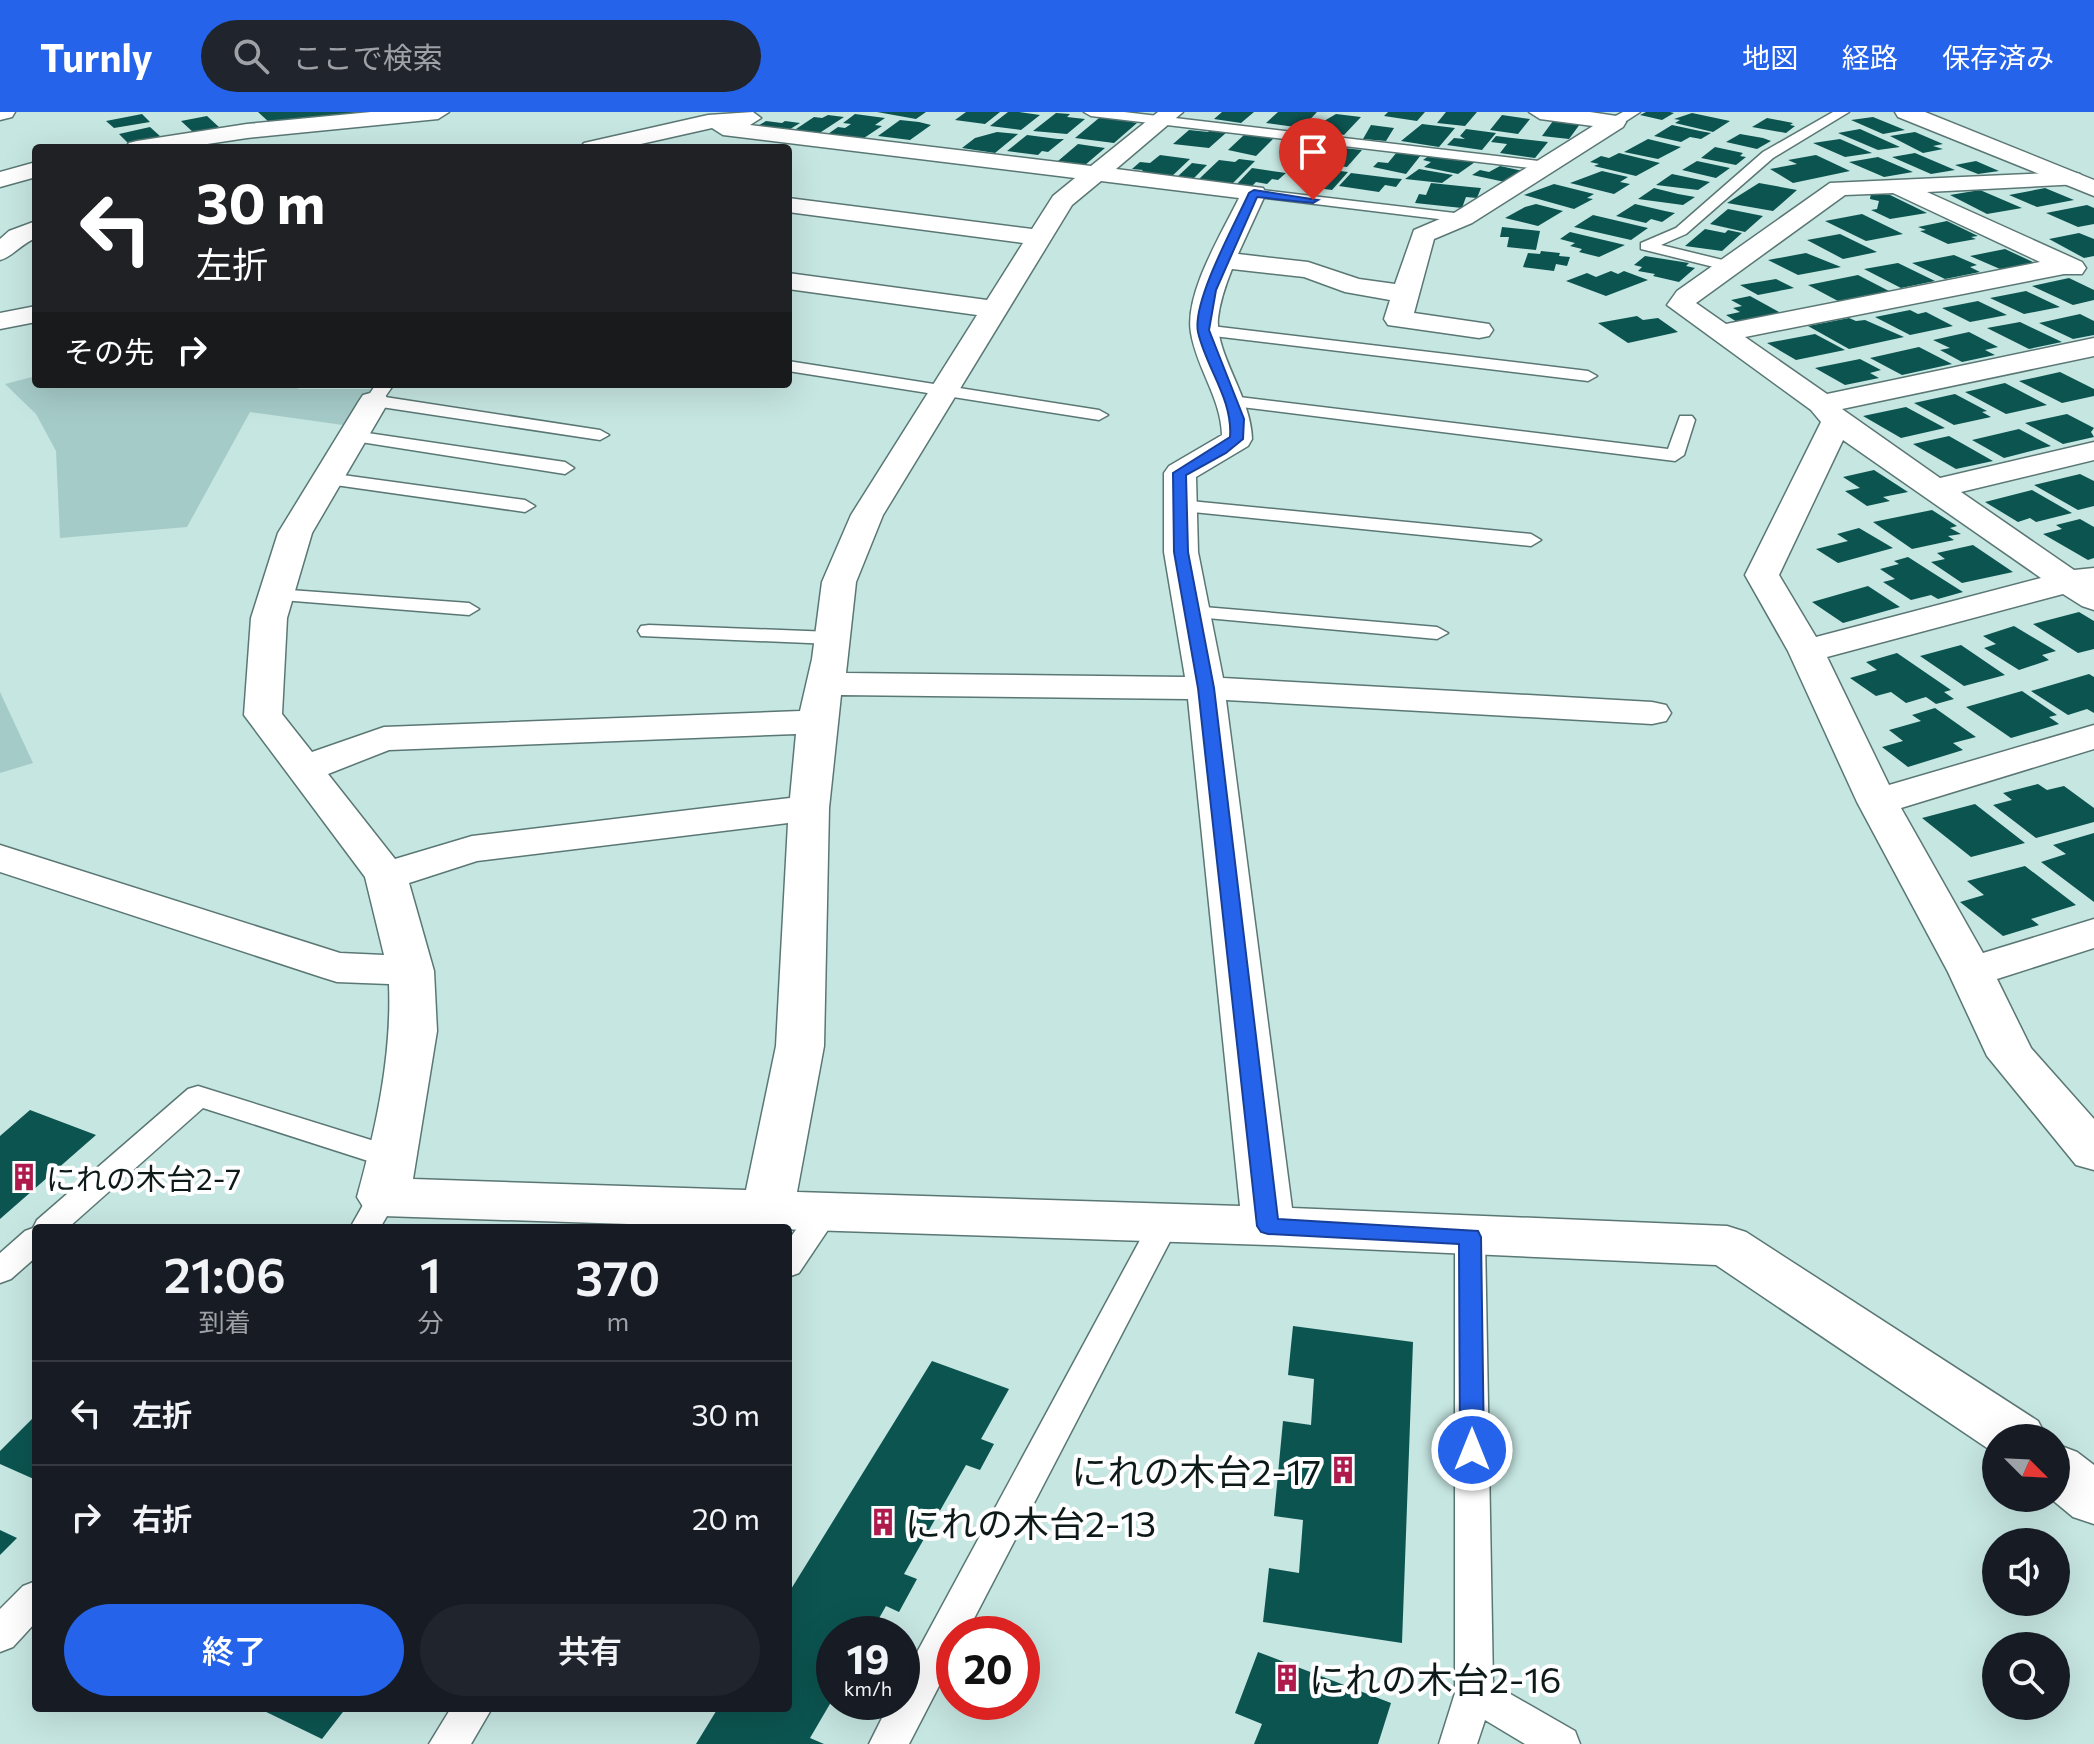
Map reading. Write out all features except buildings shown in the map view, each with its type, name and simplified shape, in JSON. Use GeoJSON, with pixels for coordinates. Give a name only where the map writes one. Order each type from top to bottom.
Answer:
{"type":"FeatureCollection","features":[{"type":"Feature","properties":{"kind":"street"},"geometry":{"type":"LineString","coordinates":[[226,112],[247,131]]}},
{"type":"Feature","properties":{"kind":"street"},"geometry":{"type":"LineString","coordinates":[[163,144],[247,131],[438,112]]}},
{"type":"Feature","properties":{"kind":"street"},"geometry":{"type":"LineString","coordinates":[[1540,112],[1624,117]]}},
{"type":"Feature","properties":{"kind":"street"},"geometry":{"type":"LineString","coordinates":[[1906,112],[2083,184]]}},
{"type":"Feature","properties":{"kind":"street"},"geometry":{"type":"LineString","coordinates":[[614,144],[786,114]]}},
{"type":"Feature","properties":{"kind":"street"},"geometry":{"type":"LineString","coordinates":[[768,1209],[800,1046],[809,808],[817,722],[839,582],[867,515],[1062,201],[1167,116]]}},
{"type":"Feature","properties":{"kind":"street"},"geometry":{"type":"LineString","coordinates":[[1479,330],[1398,319],[1423,235],[1463,218],[1624,117]]}},
{"type":"Feature","properties":{"kind":"street"},"geometry":{"type":"LineString","coordinates":[[698,144],[725,124],[1254,193],[1210,290],[1203,330],[1238,419],[1237,439],[1222,451],[1180,473],[1180,506],[1181,552],[1206,688],[1268,1226]]}},
{"type":"Feature","properties":{"kind":"street"},"geometry":{"type":"LineString","coordinates":[[0,180],[32,170]]}},
{"type":"Feature","properties":{"kind":"street"},"geometry":{"type":"LineString","coordinates":[[2083,184],[1839,188],[1687,297],[1681,305],[1935,489],[2085,585]]}},
{"type":"Feature","properties":{"kind":"street"},"geometry":{"type":"LineString","coordinates":[[1894,185],[2094,278]]}},
{"type":"Feature","properties":{"kind":"street"},"geometry":{"type":"LineString","coordinates":[[792,206],[1038,237]]}},
{"type":"Feature","properties":{"kind":"street"},"geometry":{"type":"LineString","coordinates":[[0,252],[18,236],[32,231]]}},
{"type":"Feature","properties":{"kind":"street"},"geometry":{"type":"LineString","coordinates":[[1223,260],[1308,270],[1354,286],[1406,294]]}},
{"type":"Feature","properties":{"kind":"street"},"geometry":{"type":"LineString","coordinates":[[1723,333],[2067,265]]}},
{"type":"Feature","properties":{"kind":"street"},"geometry":{"type":"LineString","coordinates":[[792,282],[993,309]]}},
{"type":"Feature","properties":{"kind":"street"},"geometry":{"type":"LineString","coordinates":[[0,321],[32,315]]}},
{"type":"Feature","properties":{"kind":"street"},"geometry":{"type":"LineString","coordinates":[[1829,413],[2094,347]]}},
{"type":"Feature","properties":{"kind":"street"},"geometry":{"type":"LineString","coordinates":[[371,407],[295,533],[269,618],[263,715],[386,876],[411,971],[414,1031],[380,1194],[1727,1246],[1997,1424]]}},
{"type":"Feature","properties":{"kind":"street"},"geometry":{"type":"LineString","coordinates":[[1829,413],[1762,575],[1806,651],[1877,802],[1971,972],[2011,1056],[2094,1152]]}},
{"type":"Feature","properties":{"kind":"street"},"geometry":{"type":"LineString","coordinates":[[1935,489],[2094,451]]}},
{"type":"Feature","properties":{"kind":"street"},"geometry":{"type":"LineString","coordinates":[[1806,651],[2085,585]]}},
{"type":"Feature","properties":{"kind":"street"},"geometry":{"type":"LineString","coordinates":[[824,684],[1206,688],[1652,713]]}},
{"type":"Feature","properties":{"kind":"street"},"geometry":{"type":"LineString","coordinates":[[304,769],[384,739],[817,722]]}},
{"type":"Feature","properties":{"kind":"street"},"geometry":{"type":"LineString","coordinates":[[1877,802],[2094,737]]}},
{"type":"Feature","properties":{"kind":"street"},"geometry":{"type":"LineString","coordinates":[[386,876],[472,849],[809,808]]}},
{"type":"Feature","properties":{"kind":"street"},"geometry":{"type":"LineString","coordinates":[[0,858],[337,967],[411,971]]}},
{"type":"Feature","properties":{"kind":"street"},"geometry":{"type":"LineString","coordinates":[[1971,972],[2094,933]]}},
{"type":"Feature","properties":{"kind":"street"},"geometry":{"type":"LineString","coordinates":[[2070,1480],[2094,1499]]}},
{"type":"Feature","properties":{"kind":"lane"},"geometry":{"type":"LineString","coordinates":[[1091,112],[1167,116],[1547,166]]}},
{"type":"Feature","properties":{"kind":"lane"},"geometry":{"type":"LineString","coordinates":[[1730,266],[1646,246],[1681,231],[1768,155],[1842,112]]}},
{"type":"Feature","properties":{"kind":"lane"},"geometry":{"type":"LineString","coordinates":[[1254,193],[1463,218]]}},
{"type":"Feature","properties":{"kind":"lane"},"geometry":{"type":"LineString","coordinates":[[1203,330],[1588,376]]}},
{"type":"Feature","properties":{"kind":"lane"},"geometry":{"type":"LineString","coordinates":[[792,367],[1099,415]]}},
{"type":"Feature","properties":{"kind":"lane"},"geometry":{"type":"LineString","coordinates":[[1231,401],[1675,455],[1686,420]]}},
{"type":"Feature","properties":{"kind":"lane"},"geometry":{"type":"LineString","coordinates":[[371,407],[600,435]]}},
{"type":"Feature","properties":{"kind":"lane"},"geometry":{"type":"LineString","coordinates":[[371,407],[565,468]]}},
{"type":"Feature","properties":{"kind":"lane"},"geometry":{"type":"LineString","coordinates":[[328,479],[525,506]]}},
{"type":"Feature","properties":{"kind":"lane"},"geometry":{"type":"LineString","coordinates":[[1180,506],[1531,540]]}},
{"type":"Feature","properties":{"kind":"lane"},"geometry":{"type":"LineString","coordinates":[[276,595],[469,609]]}},
{"type":"Feature","properties":{"kind":"lane"},"geometry":{"type":"LineString","coordinates":[[1192,612],[1437,633]]}},
{"type":"Feature","properties":{"kind":"lane"},"geometry":{"type":"LineString","coordinates":[[649,631],[832,638]]}},
{"type":"Feature","properties":{"kind":"lane"},"geometry":{"type":"LineString","coordinates":[[53,1224],[198,1096],[380,1194]]}},
{"type":"Feature","properties":{"kind":"lane"},"geometry":{"type":"LineString","coordinates":[[792,1259],[825,1212]]}},
{"type":"Feature","properties":{"kind":"lane"},"geometry":{"type":"LineString","coordinates":[[888,1744],[1164,1224]]}},
{"type":"Feature","properties":{"kind":"lane"},"geometry":{"type":"LineString","coordinates":[[1458,1744],[1474,1693],[1470,1237]]}},
{"type":"Feature","properties":{"kind":"lane"},"geometry":{"type":"LineString","coordinates":[[0,1271],[32,1243]]}},
{"type":"Feature","properties":{"kind":"lane"},"geometry":{"type":"LineString","coordinates":[[0,1635],[32,1601]]}},
{"type":"Feature","properties":{"kind":"lane"},"geometry":{"type":"LineString","coordinates":[[1474,1693],[1561,1744]]}},
{"type":"Feature","properties":{"kind":"lane"},"geometry":{"type":"LineString","coordinates":[[448,1744],[470,1712]]}},
{"type":"Feature","properties":{"kind":"shaded area"},"geometry":{"type":"Polygon","coordinates":[[[32,377],[32,388],[373,389],[350,426],[250,412],[187,527],[60,538],[56,451],[36,414],[5,384],[32,377]]]}},
{"type":"Feature","properties":{"kind":"shaded area"},"geometry":{"type":"Polygon","coordinates":[[[0,692],[33,763],[0,773],[0,692]]]}},
{"type":"Feature","properties":{"kind":"place","name":"にれの木台2-7"},"geometry":{"type":"Point","coordinates":[24,1177]}},
{"type":"Feature","properties":{"kind":"place","name":"にれの木台2-17"},"geometry":{"type":"Point","coordinates":[1343,1470]}},
{"type":"Feature","properties":{"kind":"place","name":"にれの木台2-13"},"geometry":{"type":"Point","coordinates":[883,1522]}},
{"type":"Feature","properties":{"kind":"place","name":"にれの木台2-16"},"geometry":{"type":"Point","coordinates":[1287,1678]}},
{"type":"Feature","properties":{"kind":"route"},"geometry":{"type":"LineString","coordinates":[[1313,200],[1254,193],[1210,290],[1203,330],[1238,419],[1237,439],[1222,451],[1180,473],[1181,552],[1206,688],[1268,1226],[1470,1237],[1472,1450]]}}]}
